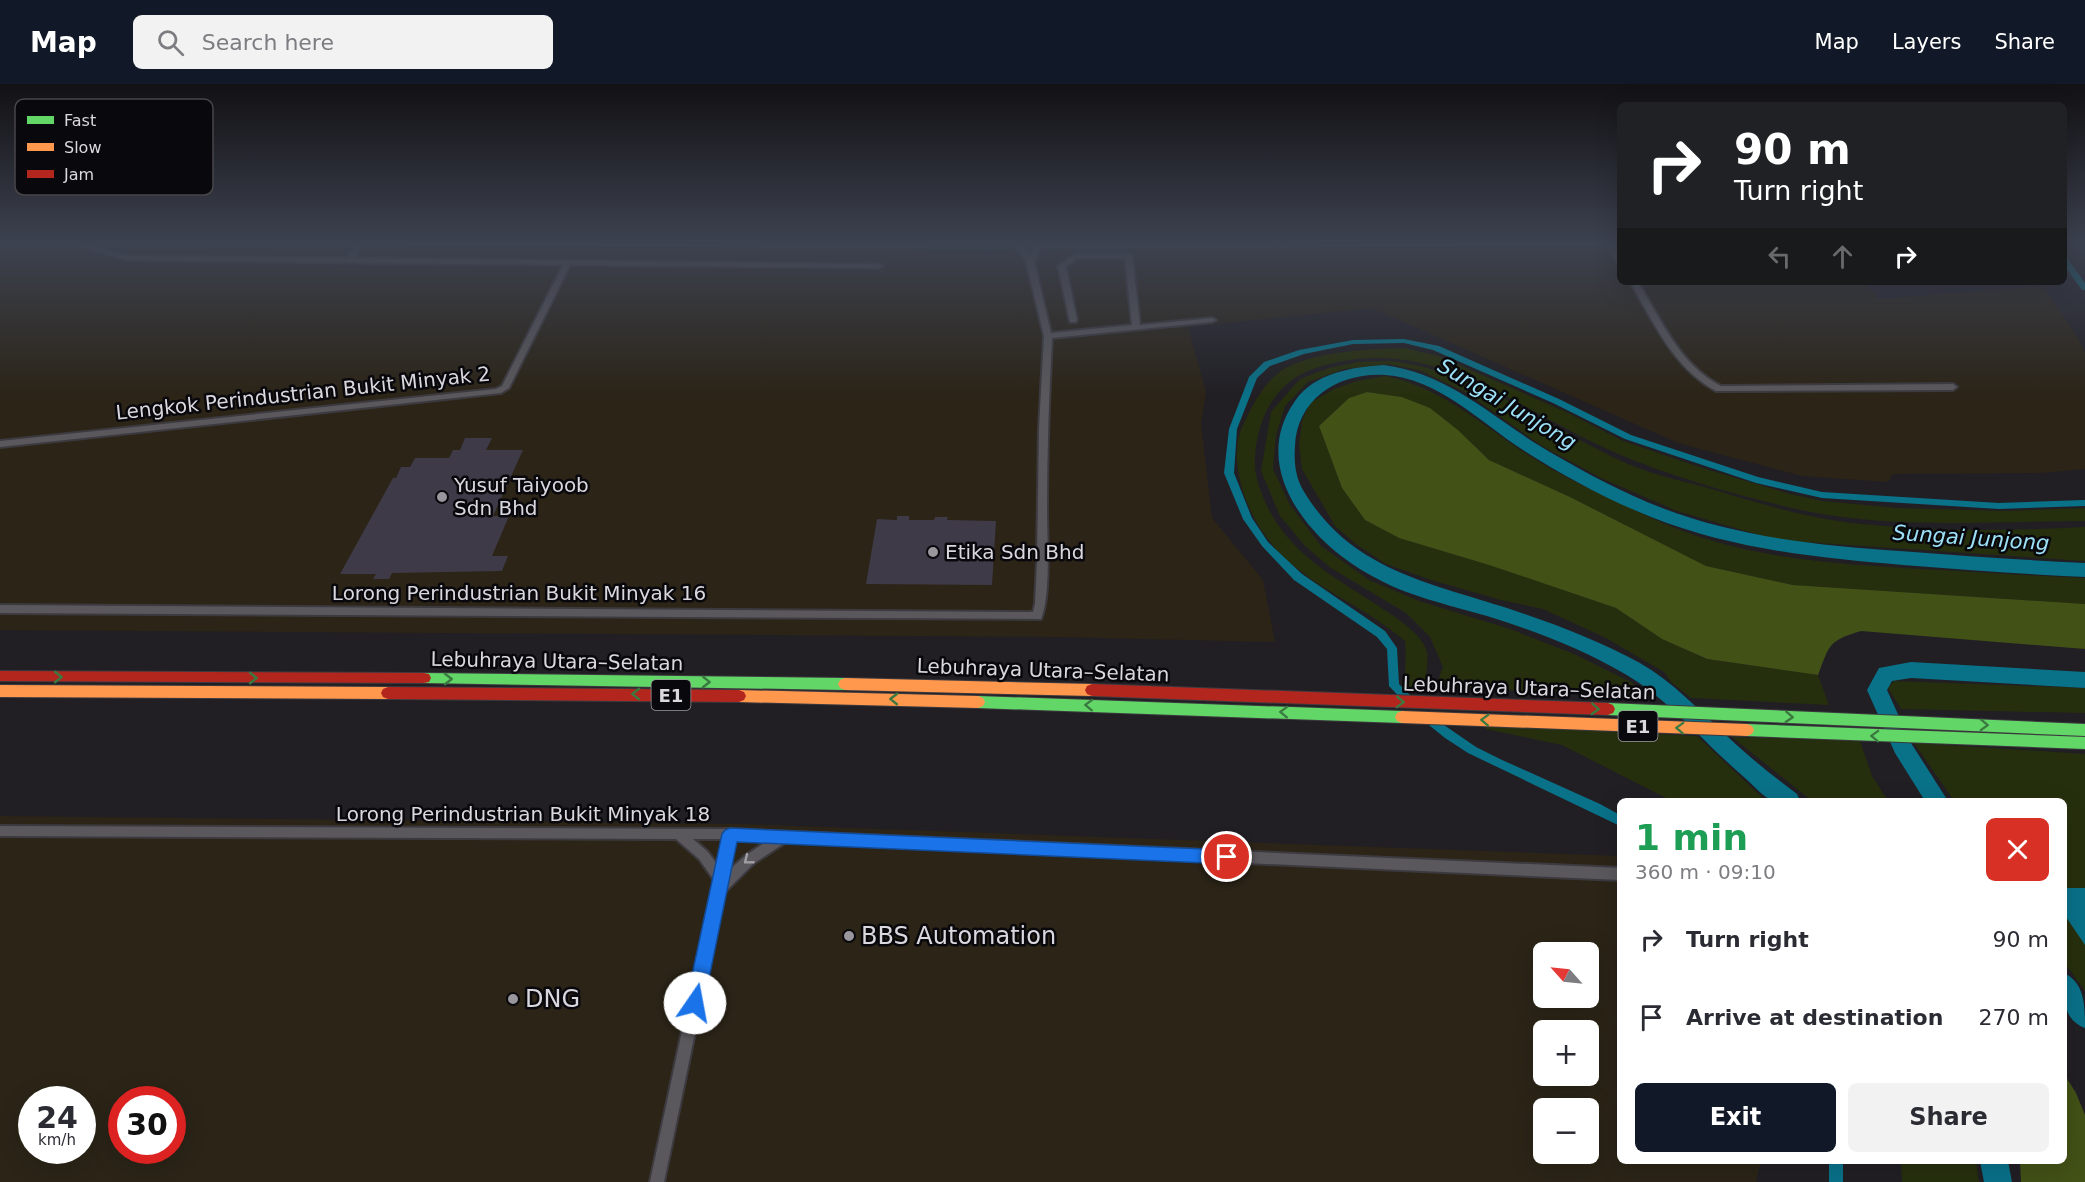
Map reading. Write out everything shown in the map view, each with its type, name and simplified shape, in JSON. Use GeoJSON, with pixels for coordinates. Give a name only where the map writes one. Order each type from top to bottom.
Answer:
{"type":"FeatureCollection","features":[{"type":"Feature","properties":{"kind":"highway","name":"Lebuhraya Utara–Selatan"},"geometry":{"type":"LineString","coordinates":[[0,676],[612,680],[944,686],[1341,699],[2085,730]]}},
{"type":"Feature","properties":{"kind":"highway","name":"Lebuhraya Utara–Selatan"},"geometry":{"type":"LineString","coordinates":[[0,691],[748,696],[1342,714],[2085,743]]}},
{"type":"Feature","properties":{"kind":"street","name":"Lengkok Perindustrian Bukit Minyak 2"},"geometry":{"type":"LineString","coordinates":[[0,444],[498,391],[505,388],[552,293]]}},
{"type":"Feature","properties":{"kind":"street"},"geometry":{"type":"LineString","coordinates":[[1038,293],[1048,336],[1212,320]]}},
{"type":"Feature","properties":{"kind":"street"},"geometry":{"type":"LineString","coordinates":[[1067,293],[1073,321]]}},
{"type":"Feature","properties":{"kind":"street"},"geometry":{"type":"LineString","coordinates":[[1133,293],[1136,327]]}},
{"type":"Feature","properties":{"kind":"street"},"geometry":{"type":"LineString","coordinates":[[1642,293],[1691,372],[1704,384],[1719,389],[1953,387]]}},
{"type":"Feature","properties":{"kind":"street","name":"Lorong Perindustrian Bukit Minyak 16"},"geometry":{"type":"LineString","coordinates":[[0,609],[1037,616],[1040,604],[1042,562],[1043,427],[1048,336]]}},
{"type":"Feature","properties":{"kind":"street","name":"Lorong Perindustrian Bukit Minyak 18"},"geometry":{"type":"LineString","coordinates":[[0,831],[730,834],[1617,874]]}},
{"type":"Feature","properties":{"kind":"street"},"geometry":{"type":"LineString","coordinates":[[679,834],[703,855],[720,885]]}},
{"type":"Feature","properties":{"kind":"street"},"geometry":{"type":"LineString","coordinates":[[657,1182],[730,834]]}},
{"type":"Feature","properties":{"kind":"street"},"geometry":{"type":"LineString","coordinates":[[720,885],[764,848],[784,837]]}},
{"type":"Feature","properties":{"kind":"shaded area"},"geometry":{"type":"Polygon","coordinates":[[[0,293],[1874,293],[1879,299],[1952,293],[2048,293],[2085,352],[2085,469],[2041,473],[1893,474],[1888,482],[1802,476],[1678,443],[1372,308],[1188,327],[1206,392],[1201,424],[1212,518],[1263,580],[1275,642],[1056,637],[0,630],[0,293]]]}},
{"type":"Feature","properties":{"kind":"shaded area"},"geometry":{"type":"Polygon","coordinates":[[[0,816],[740,824],[1617,856],[1617,1164],[1760,1164],[1756,1182],[0,1182],[0,816]]]}},
{"type":"Feature","properties":{"kind":"green space"},"geometry":{"type":"Polygon","coordinates":[[[1404,348],[1439,356],[1566,412],[1623,441],[1702,468],[1790,494],[1822,501],[1897,508],[2006,511],[2085,508],[2085,521],[1904,522],[1832,516],[1796,509],[1704,485],[1635,461],[1471,380],[1435,367],[1397,359],[1358,359],[1316,368],[1290,382],[1271,402],[1260,428],[1257,443],[1255,463],[1257,479],[1264,499],[1275,519],[1287,537],[1302,552],[1335,578],[1400,621],[1421,640],[1427,652],[1424,689],[1405,689],[1405,641],[1373,617],[1306,575],[1276,549],[1259,526],[1245,498],[1237,454],[1240,432],[1256,401],[1269,382],[1285,368],[1305,360],[1333,354],[1404,348]]]}},
{"type":"Feature","properties":{"kind":"green space"},"geometry":{"type":"Polygon","coordinates":[[[1389,361],[1420,366],[1479,386],[1617,459],[1662,476],[1784,510],[1862,524],[1974,530],[2085,527],[2085,561],[1776,540],[1677,511],[1601,478],[1542,446],[1465,392],[1419,370],[1388,364],[1344,369],[1308,382],[1285,406],[1276,435],[1273,469],[1290,505],[1321,546],[1369,580],[1419,601],[1510,629],[1574,654],[1629,681],[1654,698],[1436,686],[1443,667],[1430,637],[1406,613],[1331,568],[1305,546],[1280,516],[1261,471],[1271,412],[1300,379],[1329,368],[1357,362],[1389,361]]]}},
{"type":"Feature","properties":{"kind":"green space"},"geometry":{"type":"Polygon","coordinates":[[[1385,376],[1429,391],[1469,414],[1526,454],[1559,473],[1688,533],[1753,551],[1820,561],[2085,578],[2085,604],[1793,585],[1706,566],[1570,497],[1489,460],[1458,430],[1430,408],[1402,397],[1367,392],[1349,398],[1319,426],[1342,488],[1365,520],[1399,538],[1489,565],[1616,608],[1662,639],[1706,659],[1818,675],[1829,705],[1691,698],[1671,682],[1664,672],[1606,638],[1543,609],[1501,600],[1431,580],[1386,564],[1356,544],[1335,526],[1302,469],[1299,445],[1302,421],[1310,403],[1334,389],[1357,381],[1385,376]]]}},
{"type":"Feature","properties":{"kind":"green space"},"geometry":{"type":"Polygon","coordinates":[[[1367,392],[1402,397],[1430,408],[1458,430],[1489,460],[1570,497],[1706,566],[1793,585],[2085,604],[2085,649],[1861,631],[1842,638],[1832,645],[1818,675],[1707,659],[1662,639],[1616,608],[1489,565],[1399,538],[1365,520],[1342,488],[1319,426],[1349,398],[1367,392]]]}},
{"type":"Feature","properties":{"kind":"green space"},"geometry":{"type":"Polygon","coordinates":[[[1894,681],[2085,688],[2085,713],[1901,709],[1888,688],[1894,681]]]}},
{"type":"Feature","properties":{"kind":"green space"},"geometry":{"type":"Polygon","coordinates":[[[1485,725],[1697,736],[1763,798],[1666,798],[1562,745],[1486,729],[1485,725]]]}},
{"type":"Feature","properties":{"kind":"green space"},"geometry":{"type":"Polygon","coordinates":[[[1732,737],[1860,741],[1872,776],[1886,798],[1808,798],[1732,737]]]}},
{"type":"Feature","properties":{"kind":"green space"},"geometry":{"type":"Polygon","coordinates":[[[1914,743],[2085,754],[2085,991],[2067,966],[2067,798],[1952,798],[1914,743]]]}},
{"type":"Feature","properties":{"kind":"green space"},"geometry":{"type":"Polygon","coordinates":[[[2067,1079],[2085,1115],[2085,1182],[2021,1182],[2020,1164],[2067,1164],[2067,1079]]]}},
{"type":"Feature","properties":{"kind":"green space"},"geometry":{"type":"Polygon","coordinates":[[[1901,1164],[1976,1164],[1979,1182],[1902,1182],[1901,1164]]]}},
{"type":"Feature","properties":{"kind":"water"},"geometry":{"type":"Polygon","coordinates":[[[2067,888],[2085,888],[2085,945],[2067,918],[2067,888]]]}},
{"type":"Feature","properties":{"kind":"building","name":"Yusuf Taiyoob Sdn Bhd"},"geometry":{"type":"Polygon","coordinates":[[[465,438],[492,438],[486,450],[523,450],[493,516],[509,516],[492,556],[508,556],[502,571],[392,573],[389,579],[373,579],[376,574],[340,574],[401,467],[410,467],[415,458],[449,458],[453,450],[460,450],[465,438]]]}},
{"type":"Feature","properties":{"kind":"building","name":"Etika Sdn Bhd"},"geometry":{"type":"Polygon","coordinates":[[[897,516],[909,516],[909,520],[934,520],[935,517],[948,517],[947,520],[996,521],[992,585],[866,584],[877,519],[897,520],[897,516]]]}},
{"type":"Feature","properties":{"kind":"waterway"},"geometry":{"type":"LineString","coordinates":[[1410,701],[1394,686],[1392,648],[1381,634],[1298,577],[1265,544],[1248,519],[1229,473],[1233,429],[1253,377],[1267,364],[1302,352],[1353,342],[1404,341],[1436,348],[1556,401],[1628,437],[1756,480],[1822,495],[1999,506],[2085,503]]}},
{"type":"Feature","properties":{"kind":"waterway","name":"Sungai Junjong"},"geometry":{"type":"LineString","coordinates":[[1785,798],[1736,757],[1666,692],[1631,668],[1548,630],[1406,584],[1380,573],[1334,541],[1314,518],[1290,480],[1286,462],[1287,433],[1293,416],[1302,402],[1315,390],[1347,374],[1384,370],[1402,372],[1419,377],[1452,394],[1529,446],[1603,488],[1690,525],[1749,540],[1810,550],[2085,570]]}},
{"type":"Feature","properties":{"kind":"waterway"},"geometry":{"type":"LineString","coordinates":[[1935,798],[1902,747],[1877,690],[1886,674],[1911,670],[2085,680]]}},
{"type":"Feature","properties":{"kind":"waterway"},"geometry":{"type":"LineString","coordinates":[[1428,718],[1449,735],[1496,763],[1617,819]]}},
{"type":"Feature","properties":{"kind":"waterway"},"geometry":{"type":"LineString","coordinates":[[2067,989],[2085,1016]]}},
{"type":"Feature","properties":{"kind":"waterway"},"geometry":{"type":"LineString","coordinates":[[1836,1164],[1836,1182]]}},
{"type":"Feature","properties":{"kind":"waterway","name":"Sungai Junjong"},"geometry":{"type":"LineString","coordinates":[[1995,1164],[1998,1182]]}},
{"type":"Feature","properties":{"kind":"traffic: fast"},"geometry":{"type":"LineString","coordinates":[[424,678],[845,684]]}},
{"type":"Feature","properties":{"kind":"traffic: fast"},"geometry":{"type":"LineString","coordinates":[[978,702],[1402,717]]}},
{"type":"Feature","properties":{"kind":"traffic: fast"},"geometry":{"type":"LineString","coordinates":[[1608,709],[2085,730]]}},
{"type":"Feature","properties":{"kind":"traffic: fast"},"geometry":{"type":"LineString","coordinates":[[1747,730],[2085,743]]}},
{"type":"Feature","properties":{"kind":"traffic: slow"},"geometry":{"type":"LineString","coordinates":[[845,684],[1092,690]]}},
{"type":"Feature","properties":{"kind":"traffic: slow"},"geometry":{"type":"LineString","coordinates":[[0,691],[388,693]]}},
{"type":"Feature","properties":{"kind":"traffic: slow"},"geometry":{"type":"LineString","coordinates":[[739,696],[978,702]]}},
{"type":"Feature","properties":{"kind":"traffic: slow"},"geometry":{"type":"LineString","coordinates":[[1402,717],[1747,730]]}},
{"type":"Feature","properties":{"kind":"traffic: jam"},"geometry":{"type":"LineString","coordinates":[[0,676],[424,678]]}},
{"type":"Feature","properties":{"kind":"traffic: jam"},"geometry":{"type":"LineString","coordinates":[[1092,690],[1608,709]]}},
{"type":"Feature","properties":{"kind":"traffic: jam"},"geometry":{"type":"LineString","coordinates":[[388,693],[739,696]]}},
{"type":"Feature","properties":{"kind":"place","name":"Yusuf Taiyoob Sdn Bhd"},"geometry":{"type":"Point","coordinates":[442,497]}},
{"type":"Feature","properties":{"kind":"place","name":"Etika Sdn Bhd"},"geometry":{"type":"Point","coordinates":[933,552]}},
{"type":"Feature","properties":{"kind":"place","name":"BBS Automation"},"geometry":{"type":"Point","coordinates":[849,936]}},
{"type":"Feature","properties":{"kind":"place","name":"DNG"},"geometry":{"type":"Point","coordinates":[513,999]}},
{"type":"Feature","properties":{"kind":"route"},"geometry":{"type":"LineString","coordinates":[[695,1003],[730,834],[1227,857]]}}]}
